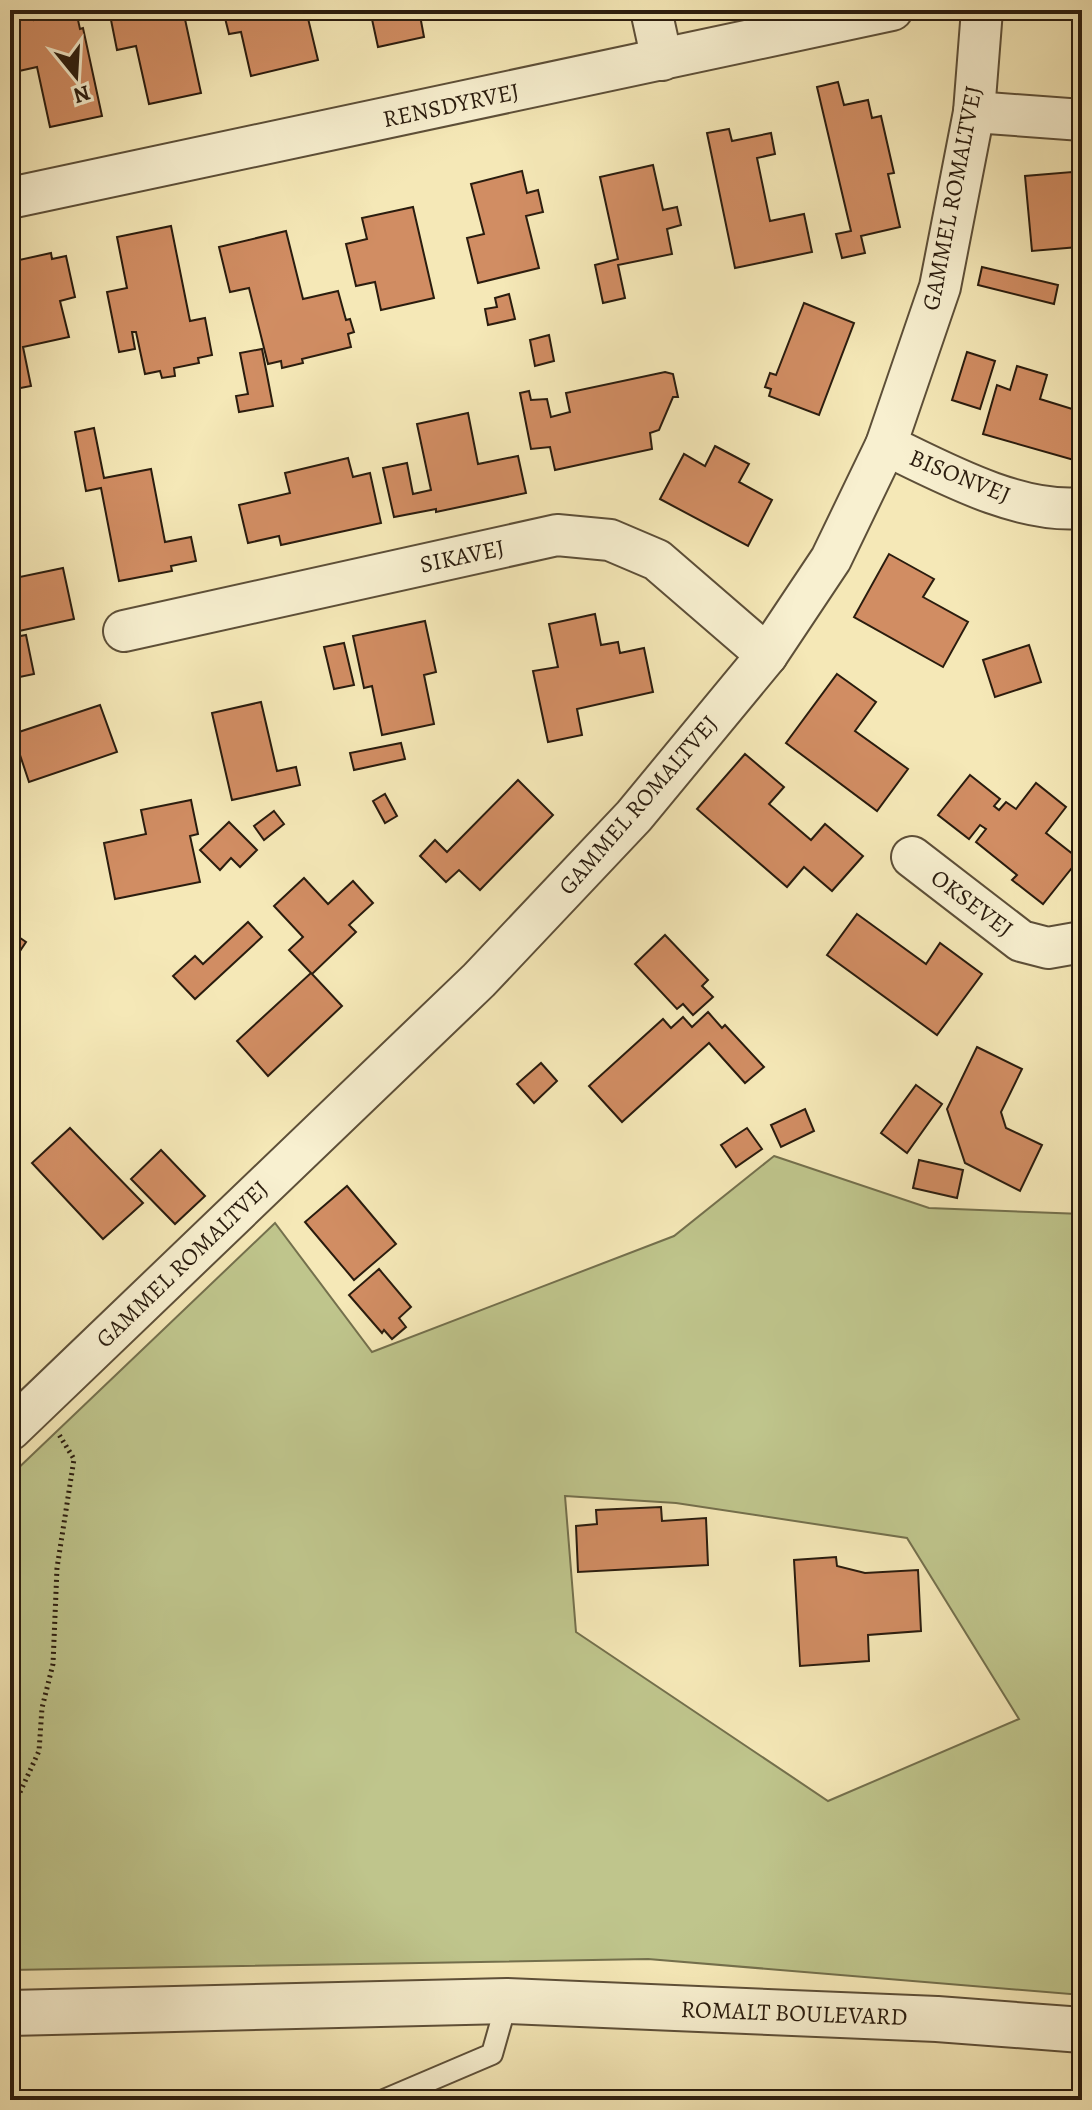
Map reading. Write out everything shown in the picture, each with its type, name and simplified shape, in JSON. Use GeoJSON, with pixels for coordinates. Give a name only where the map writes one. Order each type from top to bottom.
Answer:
{"type":"FeatureCollection","features":[{"type":"Feature","properties":{"kind":"street"},"geometry":{"type":"LineString","coordinates":[[651,10],[662,60]]}},
{"type":"Feature","properties":{"kind":"street","name":"RENSDYRVEJ"},"geometry":{"type":"LineString","coordinates":[[10,198],[892,10]]}},
{"type":"Feature","properties":{"kind":"street","name":"GAMMEL ROMALTVEJ"},"geometry":{"type":"LineString","coordinates":[[24,1417],[479,980],[634,816],[767,655],[831,559],[886,445],[940,287],[974,112],[982,10]]}},
{"type":"Feature","properties":{"kind":"street"},"geometry":{"type":"LineString","coordinates":[[974,112],[1082,120]]}},
{"type":"Feature","properties":{"kind":"street","name":"BISONVEJ"},"geometry":{"type":"LineString","coordinates":[[886,445],[969,485],[1080,516]]}},
{"type":"Feature","properties":{"kind":"street","name":"SIKAVEJ"},"geometry":{"type":"LineString","coordinates":[[124,631],[557,535],[610,540],[657,560],[767,655]]}},
{"type":"Feature","properties":{"kind":"street","name":"OKSEVEJ"},"geometry":{"type":"LineString","coordinates":[[912,857],[1021,941],[1048,948],[1082,942]]}},
{"type":"Feature","properties":{"kind":"street","name":"ROMALT BOULEVARD"},"geometry":{"type":"LineString","coordinates":[[10,2013],[507,2001],[937,2019],[1082,2030]]}},
{"type":"Feature","properties":{"kind":"lane"},"geometry":{"type":"LineString","coordinates":[[384,2100],[492,2054],[507,2001]]}},
{"type":"Feature","properties":{"kind":"path"},"geometry":{"type":"LineString","coordinates":[[10,1814],[39,1751],[42,1708],[54,1649],[57,1568],[74,1459],[68,1447],[24,1417]]}},
{"type":"Feature","properties":{"kind":"green space"},"geometry":{"type":"Polygon","coordinates":[[[774,1156],[929,1208],[1082,1214],[1082,1995],[648,1959],[10,1970],[10,1476],[275,1223],[372,1352],[674,1236],[774,1156]],[[565,1496],[576,1632],[828,1801],[1019,1719],[907,1538],[676,1503],[565,1496]]]}},
{"type":"Feature","properties":{"kind":"building"},"geometry":{"type":"Polygon","coordinates":[[[10,10],[32,10],[34,20],[76,11],[80,29],[83,28],[102,116],[50,127],[37,67],[19,71],[10,30],[10,10]]]}},
{"type":"Feature","properties":{"kind":"building"},"geometry":{"type":"Polygon","coordinates":[[[109,10],[183,10],[201,93],[149,104],[136,46],[117,50],[109,10]]]}},
{"type":"Feature","properties":{"kind":"building"},"geometry":{"type":"Polygon","coordinates":[[[223,10],[306,10],[318,60],[251,76],[241,32],[229,34],[223,10]]]}},
{"type":"Feature","properties":{"kind":"building"},"geometry":{"type":"Polygon","coordinates":[[[370,10],[419,10],[424,37],[378,47],[370,10]]]}},
{"type":"Feature","properties":{"kind":"building"},"geometry":{"type":"Polygon","coordinates":[[[838,82],[844,105],[868,100],[872,118],[881,116],[894,173],[888,174],[900,227],[861,236],[865,253],[842,258],[836,234],[851,231],[817,87],[838,82]]]}},
{"type":"Feature","properties":{"kind":"building"},"geometry":{"type":"Polygon","coordinates":[[[729,129],[732,141],[771,133],[775,154],[757,158],[770,221],[804,214],[812,252],[735,268],[707,133],[729,129]]]}},
{"type":"Feature","properties":{"kind":"building"},"geometry":{"type":"Polygon","coordinates":[[[653,165],[663,210],[677,207],[681,225],[667,229],[672,254],[618,265],[625,298],[603,303],[595,265],[618,259],[600,177],[653,165]]]}},
{"type":"Feature","properties":{"kind":"building"},"geometry":{"type":"Polygon","coordinates":[[[522,171],[527,193],[538,190],[543,212],[526,216],[539,268],[478,283],[467,238],[484,234],[471,184],[522,171]]]}},
{"type":"Feature","properties":{"kind":"building"},"geometry":{"type":"Polygon","coordinates":[[[1072,172],[1075,213],[1082,212],[1082,238],[1078,238],[1078,247],[1032,251],[1025,176],[1072,172]]]}},
{"type":"Feature","properties":{"kind":"building"},"geometry":{"type":"Polygon","coordinates":[[[413,207],[434,298],[381,310],[375,282],[356,286],[346,244],[367,239],[362,218],[413,207]]]}},
{"type":"Feature","properties":{"kind":"building"},"geometry":{"type":"Polygon","coordinates":[[[171,226],[190,321],[205,318],[212,355],[198,358],[199,363],[174,368],[175,376],[162,378],[160,371],[145,374],[136,332],[132,332],[135,349],[119,352],[107,292],[127,288],[117,237],[171,226]]]}},
{"type":"Feature","properties":{"kind":"building"},"geometry":{"type":"Polygon","coordinates":[[[286,231],[303,299],[338,291],[346,320],[350,319],[354,332],[348,334],[351,347],[302,359],[303,363],[282,368],[281,361],[268,364],[249,288],[230,292],[219,247],[286,231]]]}},
{"type":"Feature","properties":{"kind":"building"},"geometry":{"type":"Polygon","coordinates":[[[51,253],[52,259],[66,256],[75,297],[60,301],[69,337],[23,347],[31,386],[10,390],[10,262],[51,253]]]}},
{"type":"Feature","properties":{"kind":"building"},"geometry":{"type":"Polygon","coordinates":[[[982,267],[1058,285],[1054,304],[978,285],[982,267]]]}},
{"type":"Feature","properties":{"kind":"building"},"geometry":{"type":"Polygon","coordinates":[[[509,294],[515,319],[488,325],[485,309],[497,307],[495,298],[509,294]]]}},
{"type":"Feature","properties":{"kind":"building"},"geometry":{"type":"Polygon","coordinates":[[[804,303],[854,323],[819,415],[769,396],[771,389],[765,387],[770,373],[776,375],[804,303]]]}},
{"type":"Feature","properties":{"kind":"building"},"geometry":{"type":"Polygon","coordinates":[[[549,335],[554,361],[535,366],[530,340],[549,335]]]}},
{"type":"Feature","properties":{"kind":"building"},"geometry":{"type":"Polygon","coordinates":[[[262,349],[273,406],[239,412],[236,396],[248,394],[240,353],[262,349]]]}},
{"type":"Feature","properties":{"kind":"building"},"geometry":{"type":"Polygon","coordinates":[[[967,352],[995,361],[980,409],[952,400],[967,352]]]}},
{"type":"Feature","properties":{"kind":"building"},"geometry":{"type":"Polygon","coordinates":[[[1017,366],[1047,375],[1040,399],[1082,412],[1082,433],[1074,460],[983,434],[997,385],[1010,390],[1017,366]]]}},
{"type":"Feature","properties":{"kind":"building"},"geometry":{"type":"Polygon","coordinates":[[[665,372],[673,374],[678,397],[673,397],[659,430],[650,433],[652,449],[555,470],[550,447],[531,449],[520,393],[529,391],[531,400],[547,399],[551,417],[570,412],[566,393],[665,372]]]}},
{"type":"Feature","properties":{"kind":"building"},"geometry":{"type":"Polygon","coordinates":[[[468,413],[478,464],[518,456],[526,493],[436,512],[436,509],[394,517],[383,468],[407,463],[413,494],[431,490],[417,424],[468,413]]]}},
{"type":"Feature","properties":{"kind":"building"},"geometry":{"type":"Polygon","coordinates":[[[94,428],[104,478],[151,469],[165,542],[191,537],[196,561],[171,566],[172,571],[119,581],[101,488],[86,491],[75,432],[94,428]]]}},
{"type":"Feature","properties":{"kind":"building"},"geometry":{"type":"Polygon","coordinates":[[[715,446],[749,464],[739,482],[772,500],[748,546],[660,499],[684,454],[705,466],[715,446]]]}},
{"type":"Feature","properties":{"kind":"building"},"geometry":{"type":"Polygon","coordinates":[[[348,458],[353,477],[370,473],[381,523],[281,545],[279,536],[248,543],[239,505],[290,493],[285,473],[348,458]]]}},
{"type":"Feature","properties":{"kind":"building"},"geometry":{"type":"Polygon","coordinates":[[[889,554],[934,579],[923,597],[968,622],[943,667],[854,617],[889,554]]]}},
{"type":"Feature","properties":{"kind":"building"},"geometry":{"type":"Polygon","coordinates":[[[63,568],[74,619],[10,633],[10,579],[63,568]]]}},
{"type":"Feature","properties":{"kind":"building"},"geometry":{"type":"Polygon","coordinates":[[[595,614],[601,645],[618,642],[620,653],[644,648],[653,692],[577,709],[582,735],[548,742],[533,671],[558,667],[549,624],[595,614]]]}},
{"type":"Feature","properties":{"kind":"building"},"geometry":{"type":"Polygon","coordinates":[[[425,621],[436,672],[424,675],[434,724],[382,735],[372,686],[364,688],[353,636],[425,621]]]}},
{"type":"Feature","properties":{"kind":"building"},"geometry":{"type":"Polygon","coordinates":[[[26,635],[34,674],[10,679],[10,638],[26,635]]]}},
{"type":"Feature","properties":{"kind":"building"},"geometry":{"type":"Polygon","coordinates":[[[344,643],[354,685],[334,689],[324,647],[344,643]]]}},
{"type":"Feature","properties":{"kind":"building"},"geometry":{"type":"Polygon","coordinates":[[[1029,645],[1041,682],[995,697],[983,660],[1029,645]]]}},
{"type":"Feature","properties":{"kind":"building"},"geometry":{"type":"Polygon","coordinates":[[[837,674],[876,702],[855,731],[908,769],[877,811],[786,743],[837,674]]]}},
{"type":"Feature","properties":{"kind":"building"},"geometry":{"type":"Polygon","coordinates":[[[261,702],[277,771],[296,767],[300,785],[232,800],[212,713],[261,702]]]}},
{"type":"Feature","properties":{"kind":"building"},"geometry":{"type":"Polygon","coordinates":[[[100,705],[117,752],[29,782],[13,734],[100,705]]]}},
{"type":"Feature","properties":{"kind":"building"},"geometry":{"type":"Polygon","coordinates":[[[401,743],[405,759],[354,770],[350,753],[401,743]]]}},
{"type":"Feature","properties":{"kind":"building"},"geometry":{"type":"Polygon","coordinates":[[[745,754],[784,787],[769,804],[811,840],[825,824],[863,856],[832,891],[804,867],[787,887],[697,809],[745,754]]]}},
{"type":"Feature","properties":{"kind":"building"},"geometry":{"type":"Polygon","coordinates":[[[970,775],[1000,799],[994,806],[999,810],[1006,802],[1016,809],[1036,783],[1066,807],[1046,833],[1079,859],[1043,904],[1012,880],[1017,875],[976,842],[986,829],[980,825],[969,839],[938,815],[970,775]]]}},
{"type":"Feature","properties":{"kind":"building"},"geometry":{"type":"Polygon","coordinates":[[[518,780],[553,815],[480,890],[459,870],[446,882],[420,856],[435,840],[447,852],[518,780]]]}},
{"type":"Feature","properties":{"kind":"building"},"geometry":{"type":"Polygon","coordinates":[[[385,794],[397,816],[385,823],[373,801],[385,794]]]}},
{"type":"Feature","properties":{"kind":"building"},"geometry":{"type":"Polygon","coordinates":[[[191,800],[198,834],[190,836],[200,882],[115,899],[104,843],[146,834],[141,810],[191,800]]]}},
{"type":"Feature","properties":{"kind":"building"},"geometry":{"type":"Polygon","coordinates":[[[274,811],[284,824],[264,840],[254,826],[274,811]]]}},
{"type":"Feature","properties":{"kind":"building"},"geometry":{"type":"Polygon","coordinates":[[[229,822],[257,850],[240,867],[231,858],[220,870],[200,850],[229,822]]]}},
{"type":"Feature","properties":{"kind":"building"},"geometry":{"type":"Polygon","coordinates":[[[304,878],[328,904],[353,881],[373,903],[349,925],[356,932],[312,974],[342,1006],[268,1076],[237,1041],[311,973],[289,950],[303,937],[274,906],[304,878]]]}},
{"type":"Feature","properties":{"kind":"building"},"geometry":{"type":"Polygon","coordinates":[[[857,914],[926,964],[940,943],[982,974],[937,1035],[827,955],[857,914]]]}},
{"type":"Feature","properties":{"kind":"building"},"geometry":{"type":"Polygon","coordinates":[[[248,922],[262,937],[195,999],[173,976],[195,956],[203,964],[248,922]]]}},
{"type":"Feature","properties":{"kind":"building"},"geometry":{"type":"Polygon","coordinates":[[[10,931],[26,942],[10,966],[10,931]]]}},
{"type":"Feature","properties":{"kind":"building"},"geometry":{"type":"Polygon","coordinates":[[[665,935],[708,980],[702,986],[713,997],[693,1015],[683,1004],[677,1009],[635,964],[665,935]]]}},
{"type":"Feature","properties":{"kind":"building"},"geometry":{"type":"Polygon","coordinates":[[[708,1012],[722,1028],[725,1025],[764,1067],[745,1083],[709,1043],[622,1122],[589,1086],[663,1019],[671,1028],[683,1017],[692,1027],[708,1012]]]}},
{"type":"Feature","properties":{"kind":"building"},"geometry":{"type":"Polygon","coordinates":[[[977,1047],[1022,1069],[1001,1112],[1006,1128],[1042,1145],[1020,1191],[965,1163],[947,1109],[977,1047]]]}},
{"type":"Feature","properties":{"kind":"building"},"geometry":{"type":"Polygon","coordinates":[[[541,1063],[557,1081],[534,1103],[517,1084],[541,1063]]]}},
{"type":"Feature","properties":{"kind":"building"},"geometry":{"type":"Polygon","coordinates":[[[916,1085],[942,1104],[907,1153],[881,1133],[916,1085]]]}},
{"type":"Feature","properties":{"kind":"building"},"geometry":{"type":"Polygon","coordinates":[[[805,1109],[814,1131],[781,1147],[771,1125],[805,1109]]]}},
{"type":"Feature","properties":{"kind":"building"},"geometry":{"type":"Polygon","coordinates":[[[70,1128],[143,1203],[103,1239],[32,1163],[70,1128]]]}},
{"type":"Feature","properties":{"kind":"building"},"geometry":{"type":"Polygon","coordinates":[[[747,1128],[762,1149],[736,1167],[721,1145],[747,1128]]]}},
{"type":"Feature","properties":{"kind":"building"},"geometry":{"type":"Polygon","coordinates":[[[161,1150],[205,1196],[175,1224],[131,1179],[161,1150]]]}},
{"type":"Feature","properties":{"kind":"building"},"geometry":{"type":"Polygon","coordinates":[[[919,1160],[963,1170],[957,1198],[913,1188],[919,1160]]]}},
{"type":"Feature","properties":{"kind":"building"},"geometry":{"type":"Polygon","coordinates":[[[347,1186],[396,1244],[354,1280],[305,1222],[347,1186]]]}},
{"type":"Feature","properties":{"kind":"building"},"geometry":{"type":"Polygon","coordinates":[[[379,1269],[411,1307],[399,1318],[406,1327],[392,1339],[384,1330],[382,1333],[349,1295],[379,1269]]]}},
{"type":"Feature","properties":{"kind":"building"},"geometry":{"type":"Polygon","coordinates":[[[661,1507],[662,1521],[706,1518],[708,1565],[578,1572],[576,1526],[597,1524],[596,1510],[661,1507]]]}},
{"type":"Feature","properties":{"kind":"building"},"geometry":{"type":"Polygon","coordinates":[[[836,1557],[837,1566],[865,1573],[918,1570],[921,1631],[868,1635],[869,1661],[800,1666],[794,1560],[836,1557]]]}}]}
